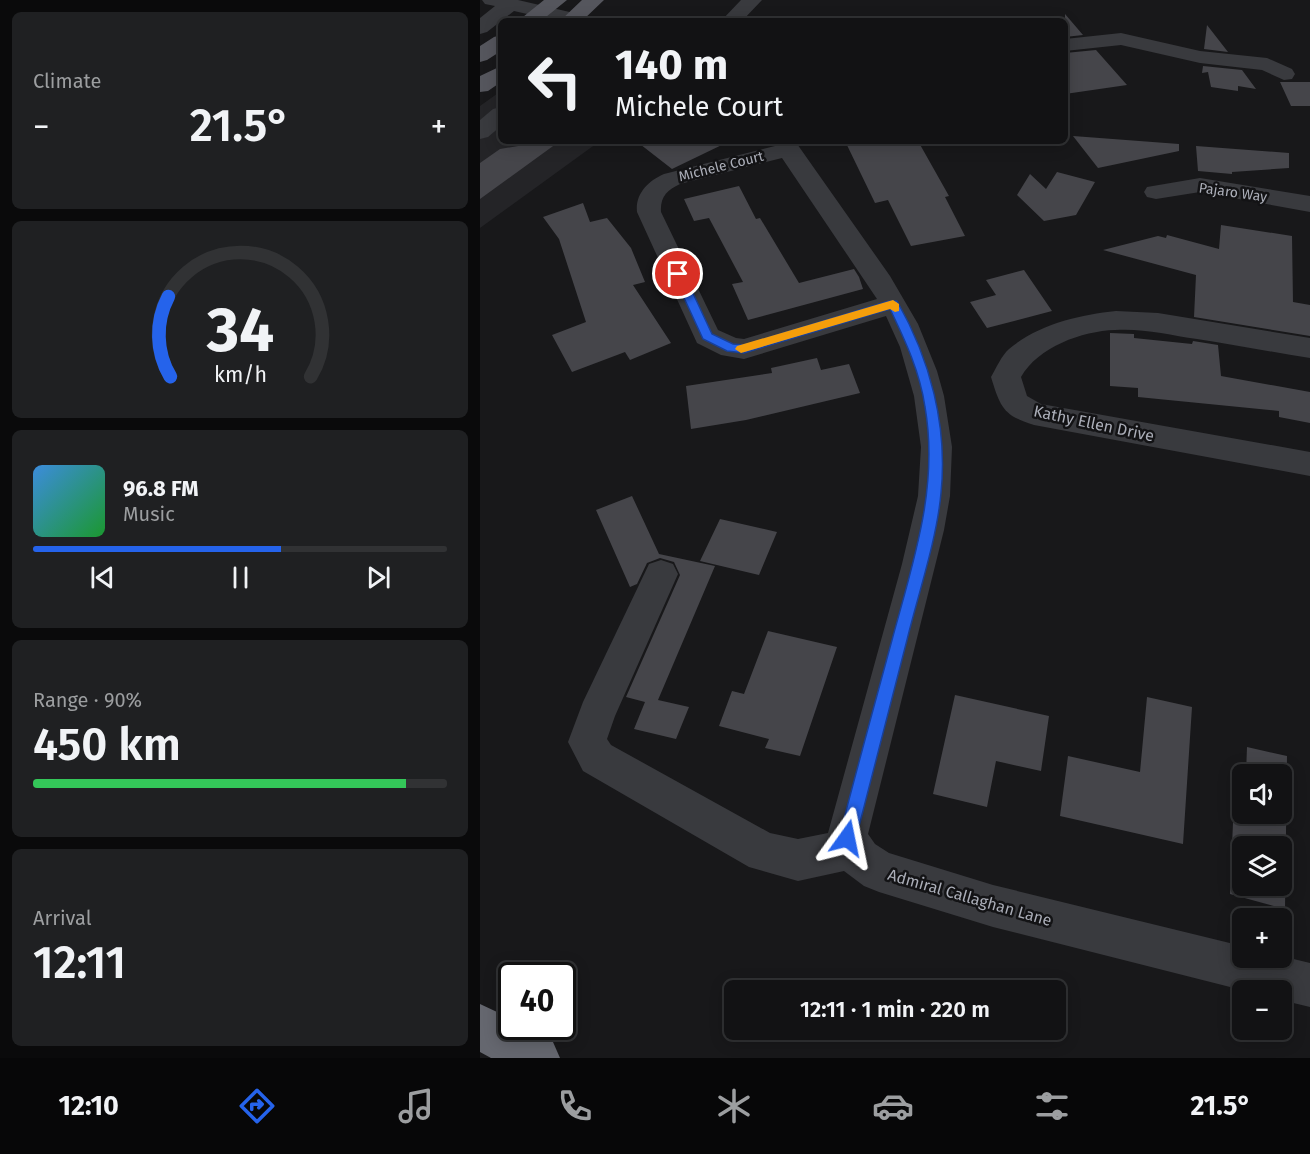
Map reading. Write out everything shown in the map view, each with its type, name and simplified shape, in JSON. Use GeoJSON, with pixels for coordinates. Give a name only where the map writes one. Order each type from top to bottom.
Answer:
{"type":"FeatureCollection","features":[{"type":"Feature","properties":{"kind":"highway"},"geometry":{"type":"LineString","coordinates":[[480,1027],[537,1058]]}},
{"type":"Feature","properties":{"kind":"main road"},"geometry":{"type":"LineString","coordinates":[[578,18],[594,0]]}},
{"type":"Feature","properties":{"kind":"main road"},"geometry":{"type":"LineString","coordinates":[[480,56],[498,43]]}},
{"type":"Feature","properties":{"kind":"main road"},"geometry":{"type":"LineString","coordinates":[[480,86],[498,74]]}},
{"type":"Feature","properties":{"kind":"street"},"geometry":{"type":"LineString","coordinates":[[734,18],[752,0]]}},
{"type":"Feature","properties":{"kind":"street"},"geometry":{"type":"LineString","coordinates":[[480,28],[501,2],[568,18]]}},
{"type":"Feature","properties":{"kind":"street"},"geometry":{"type":"LineString","coordinates":[[1068,45],[1121,39],[1200,57],[1267,64],[1284,74]]}},
{"type":"Feature","properties":{"kind":"street"},"geometry":{"type":"LineString","coordinates":[[480,100],[498,106]]}},
{"type":"Feature","properties":{"kind":"street"},"geometry":{"type":"LineString","coordinates":[[480,132],[498,117]]}},
{"type":"Feature","properties":{"kind":"street"},"geometry":{"type":"LineString","coordinates":[[661,574],[596,715],[587,742],[597,758],[764,852],[798,860],[853,848],[847,838],[851,817],[922,555],[935,494],[932,408],[926,381],[893,304],[785,146]]}},
{"type":"Feature","properties":{"kind":"street","name":"Michele Court"},"geometry":{"type":"LineString","coordinates":[[785,146],[672,178],[659,185],[648,202],[649,212],[707,336],[731,348],[744,349],[893,304]]}},
{"type":"Feature","properties":{"kind":"street","name":"Pajaro Way"},"geometry":{"type":"LineString","coordinates":[[1156,192],[1200,185],[1310,204]]}},
{"type":"Feature","properties":{"kind":"street","name":"Kathy Ellen Drive"},"geometry":{"type":"LineString","coordinates":[[1310,348],[1158,323],[1116,320],[1082,324],[1049,338],[1018,357],[1006,377],[1014,402],[1034,414],[1310,464]]}},
{"type":"Feature","properties":{"kind":"street","name":"Admiral Callaghan Lane"},"geometry":{"type":"LineString","coordinates":[[853,848],[860,859],[879,871],[993,906],[1310,985]]}},
{"type":"Feature","properties":{"kind":"shaded area"},"geometry":{"type":"Polygon","coordinates":[[[498,93],[498,144],[596,144],[480,228],[480,106],[498,93]]]}},
{"type":"Feature","properties":{"kind":"building"},"geometry":{"type":"Polygon","coordinates":[[[1065,14],[1083,35],[1068,37],[1068,18],[1065,18],[1065,14]]]}},
{"type":"Feature","properties":{"kind":"building"},"geometry":{"type":"Polygon","coordinates":[[[1207,25],[1228,52],[1204,49],[1207,25]]]}},
{"type":"Feature","properties":{"kind":"building"},"geometry":{"type":"Polygon","coordinates":[[[1096,50],[1127,85],[1068,94],[1068,53],[1096,50]]]}},
{"type":"Feature","properties":{"kind":"building"},"geometry":{"type":"Polygon","coordinates":[[[1203,66],[1242,70],[1256,89],[1238,86],[1238,91],[1211,87],[1208,72],[1202,73],[1203,66]]]}},
{"type":"Feature","properties":{"kind":"building"},"geometry":{"type":"Polygon","coordinates":[[[1280,82],[1310,82],[1310,106],[1291,106],[1280,82]]]}},
{"type":"Feature","properties":{"kind":"building"},"geometry":{"type":"Polygon","coordinates":[[[1073,136],[1179,144],[1179,151],[1098,168],[1073,136]]]}},
{"type":"Feature","properties":{"kind":"building"},"geometry":{"type":"Polygon","coordinates":[[[530,144],[556,144],[480,199],[480,163],[500,149],[530,144]]]}},
{"type":"Feature","properties":{"kind":"building"},"geometry":{"type":"Polygon","coordinates":[[[640,144],[724,144],[672,169],[640,144]]]}},
{"type":"Feature","properties":{"kind":"building"},"geometry":{"type":"Polygon","coordinates":[[[846,144],[920,144],[949,196],[945,197],[965,236],[911,246],[888,200],[875,203],[846,144]]]}},
{"type":"Feature","properties":{"kind":"building"},"geometry":{"type":"Polygon","coordinates":[[[1196,146],[1289,153],[1289,168],[1232,172],[1232,174],[1198,171],[1196,146]]]}},
{"type":"Feature","properties":{"kind":"building"},"geometry":{"type":"Polygon","coordinates":[[[1057,172],[1095,182],[1076,215],[1044,221],[1017,195],[1030,174],[1046,189],[1057,172]]]}},
{"type":"Feature","properties":{"kind":"building"},"geometry":{"type":"Polygon","coordinates":[[[739,186],[756,219],[760,218],[799,283],[854,269],[863,289],[748,320],[732,284],[743,282],[709,218],[694,221],[684,199],[739,186]]]}},
{"type":"Feature","properties":{"kind":"building"},"geometry":{"type":"Polygon","coordinates":[[[583,203],[590,222],[607,218],[631,248],[645,282],[633,285],[671,343],[630,360],[625,352],[572,372],[552,335],[586,322],[559,239],[543,217],[583,203]]]}},
{"type":"Feature","properties":{"kind":"building"},"geometry":{"type":"Polygon","coordinates":[[[1221,225],[1292,236],[1293,302],[1310,305],[1310,336],[1194,317],[1196,275],[1103,250],[1158,236],[1166,238],[1167,235],[1219,249],[1221,225]]]}},
{"type":"Feature","properties":{"kind":"building"},"geometry":{"type":"Polygon","coordinates":[[[1024,270],[1052,311],[987,328],[970,302],[996,295],[986,280],[1024,270]]]}},
{"type":"Feature","properties":{"kind":"building"},"geometry":{"type":"Polygon","coordinates":[[[1110,333],[1134,334],[1134,338],[1192,344],[1193,341],[1218,345],[1221,376],[1310,392],[1310,423],[1279,417],[1279,411],[1138,397],[1138,388],[1110,386],[1110,333]]]}},
{"type":"Feature","properties":{"kind":"building"},"geometry":{"type":"Polygon","coordinates":[[[817,358],[821,370],[849,364],[860,393],[746,420],[691,429],[686,386],[772,373],[771,368],[817,358]]]}},
{"type":"Feature","properties":{"kind":"building"},"geometry":{"type":"Polygon","coordinates":[[[632,496],[659,554],[715,566],[658,700],[689,707],[676,739],[634,729],[645,702],[626,697],[680,575],[674,562],[660,558],[647,563],[637,584],[630,587],[596,510],[632,496]]]}},
{"type":"Feature","properties":{"kind":"building"},"geometry":{"type":"Polygon","coordinates":[[[720,519],[777,532],[759,575],[700,561],[720,519]]]}},
{"type":"Feature","properties":{"kind":"building"},"geometry":{"type":"Polygon","coordinates":[[[768,631],[837,647],[800,756],[765,748],[769,739],[719,726],[732,691],[744,694],[768,631]]]}},
{"type":"Feature","properties":{"kind":"building"},"geometry":{"type":"Polygon","coordinates":[[[955,695],[1049,716],[1041,771],[996,761],[987,807],[933,794],[955,695]]]}},
{"type":"Feature","properties":{"kind":"building"},"geometry":{"type":"Polygon","coordinates":[[[1147,697],[1192,707],[1183,844],[1060,816],[1068,756],[1140,772],[1147,697]]]}},
{"type":"Feature","properties":{"kind":"building"},"geometry":{"type":"Polygon","coordinates":[[[1247,747],[1287,756],[1287,764],[1246,764],[1247,747]]]}},
{"type":"Feature","properties":{"kind":"building"},"geometry":{"type":"Polygon","coordinates":[[[1233,824],[1286,824],[1286,836],[1232,836],[1233,824]]]}},
{"type":"Feature","properties":{"kind":"building"},"geometry":{"type":"Polygon","coordinates":[[[1232,846],[1232,895],[1230,894],[1232,846]]]}},
{"type":"Feature","properties":{"kind":"building"},"geometry":{"type":"Polygon","coordinates":[[[1237,896],[1285,896],[1285,908],[1237,896]]]}},
{"type":"Feature","properties":{"kind":"slow traffic"},"geometry":{"type":"LineString","coordinates":[[741,349],[893,304],[895,308]]}},
{"type":"Feature","properties":{"kind":"route"},"geometry":{"type":"LineString","coordinates":[[678,274],[707,336],[731,348],[744,349],[893,304],[926,381],[932,408],[935,444],[935,494],[922,555],[847,838]]}}]}
